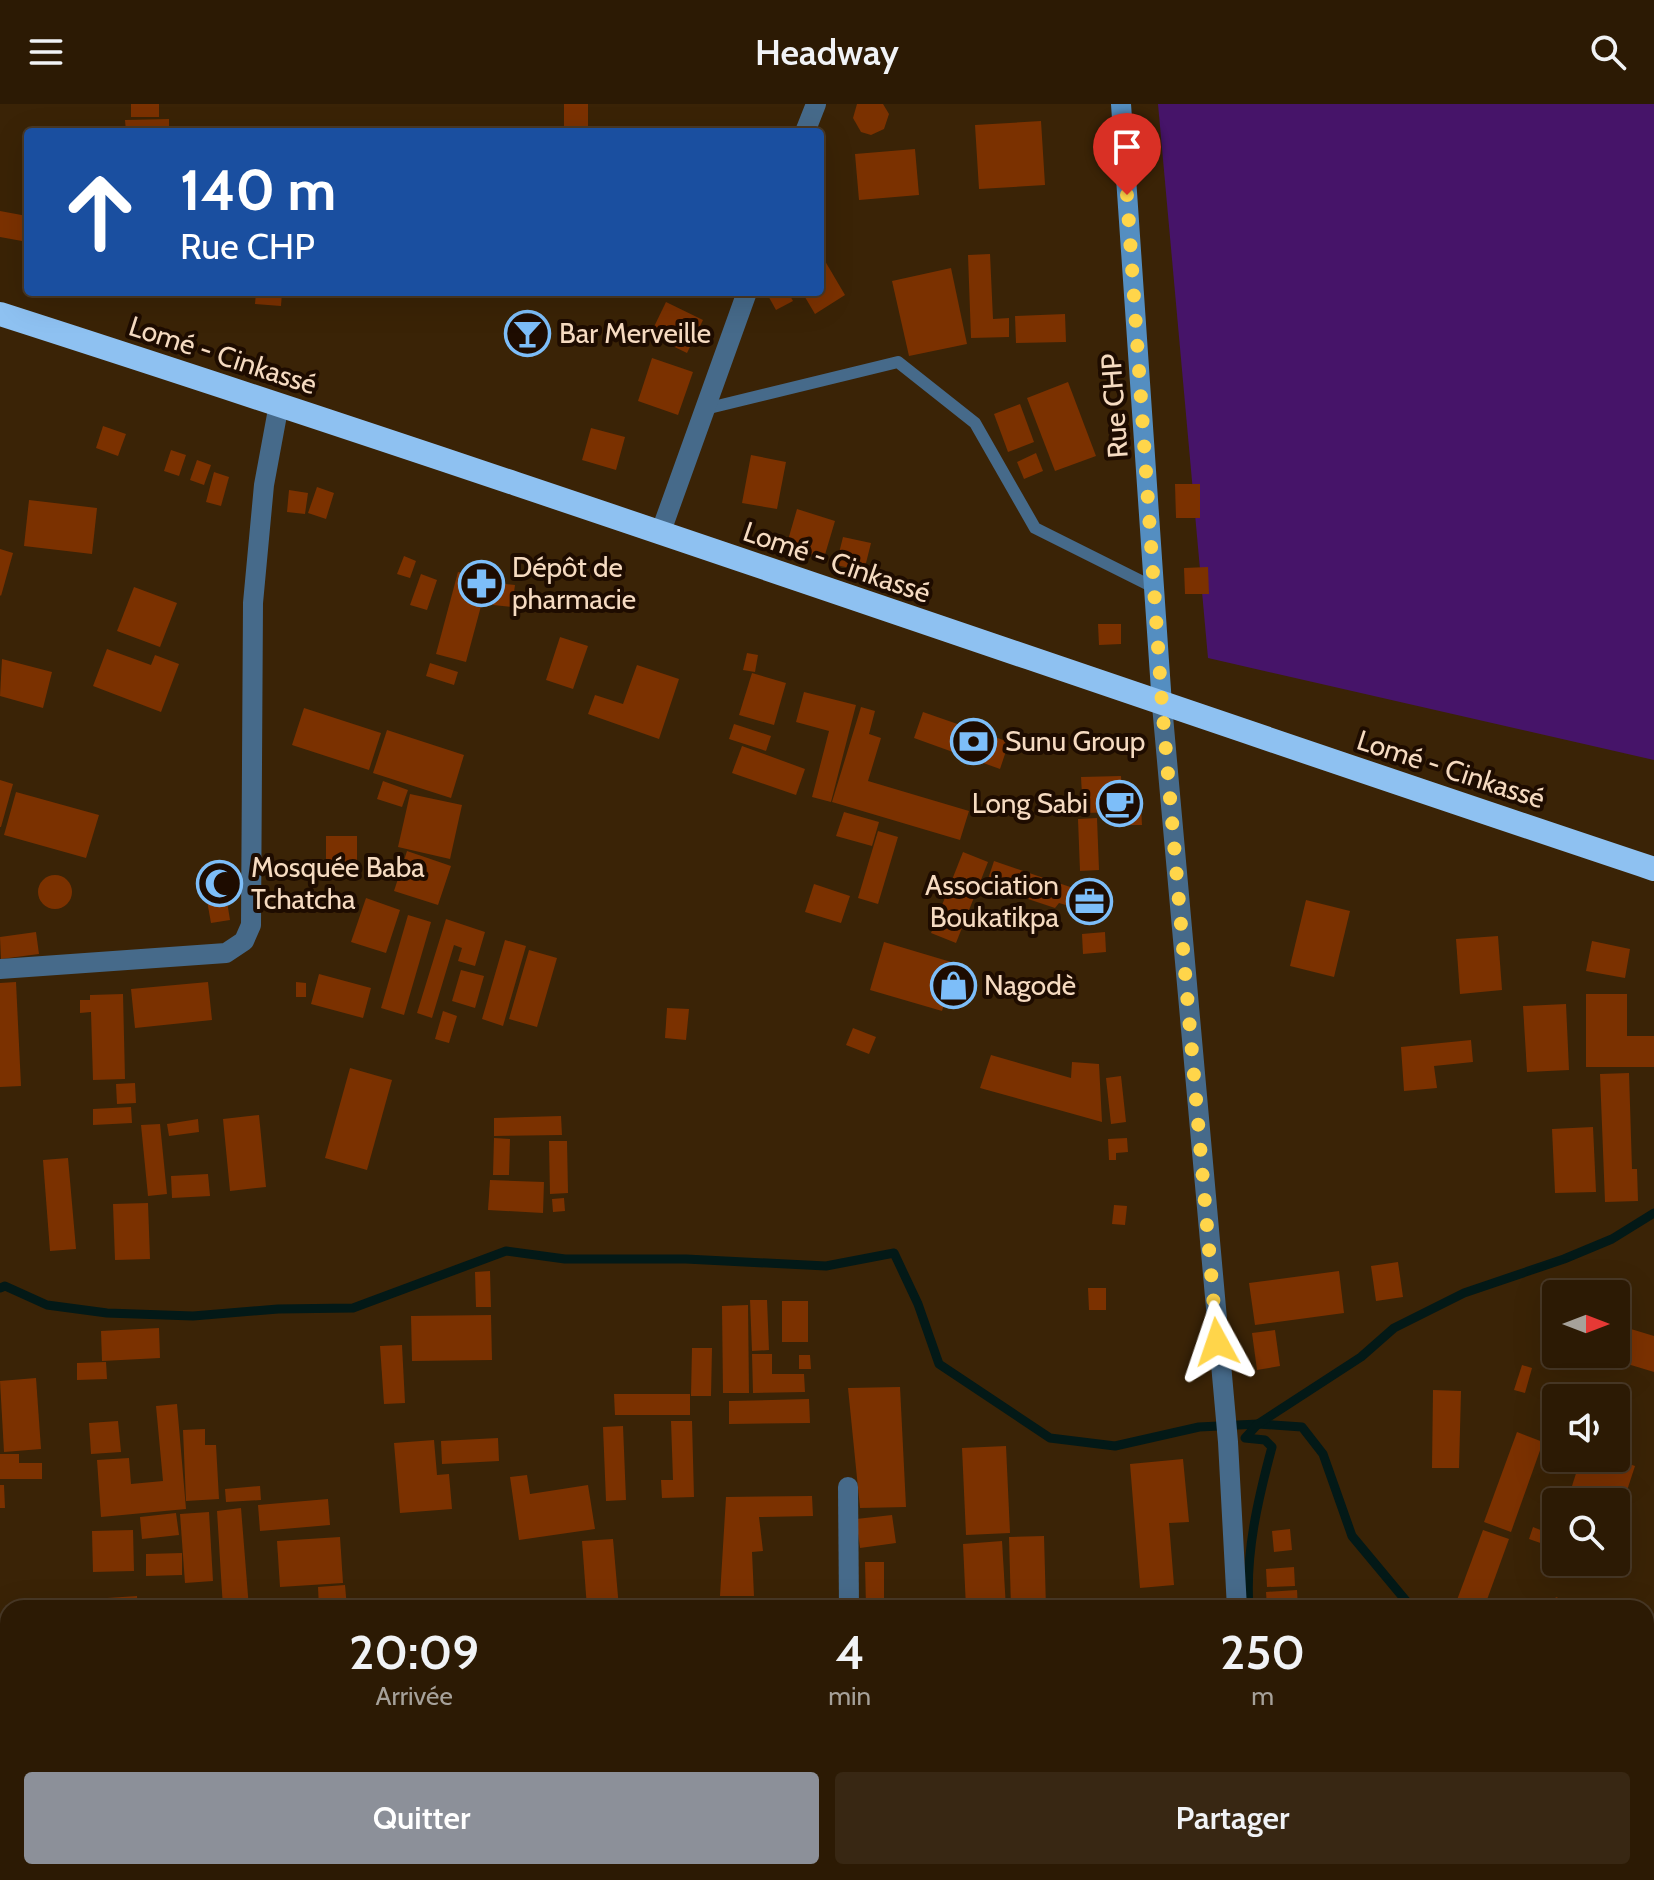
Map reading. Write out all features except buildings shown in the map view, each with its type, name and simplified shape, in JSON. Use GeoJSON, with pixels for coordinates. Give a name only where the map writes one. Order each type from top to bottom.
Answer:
{"type":"FeatureCollection","features":[{"type":"Feature","properties":{"kind":"highway","name":"Lomé - Cinkassé"},"geometry":{"type":"LineString","coordinates":[[0,314],[279,404],[1654,869]]}},
{"type":"Feature","properties":{"kind":"street"},"geometry":{"type":"LineString","coordinates":[[807,128],[816,104]]}},
{"type":"Feature","properties":{"kind":"street","name":"Rue CHP"},"geometry":{"type":"LineString","coordinates":[[1121,104],[1162,705]]}},
{"type":"Feature","properties":{"kind":"street"},"geometry":{"type":"LineString","coordinates":[[660,534],[746,296]]}},
{"type":"Feature","properties":{"kind":"street"},"geometry":{"type":"LineString","coordinates":[[0,969],[226,953],[244,941],[251,925],[253,603],[264,485],[279,404]]}},
{"type":"Feature","properties":{"kind":"street"},"geometry":{"type":"LineString","coordinates":[[1162,705],[1228,1442],[1237,1600]]}},
{"type":"Feature","properties":{"kind":"street"},"geometry":{"type":"LineString","coordinates":[[848,1487],[849,1600]]}},
{"type":"Feature","properties":{"kind":"lane"},"geometry":{"type":"LineString","coordinates":[[705,409],[898,362],[975,423],[1035,528],[1155,588]]}},
{"type":"Feature","properties":{"kind":"shaded area"},"geometry":{"type":"Polygon","coordinates":[[[1158,104],[1654,104],[1654,760],[1208,658],[1158,104]]]}},
{"type":"Feature","properties":{"kind":"waterway"},"geometry":{"type":"LineString","coordinates":[[1249,1600],[1251,1547],[1272,1447],[1265,1440],[1245,1438],[1258,1424],[1361,1357],[1394,1328],[1464,1293],[1612,1239],[1654,1213]]}},
{"type":"Feature","properties":{"kind":"waterway"},"geometry":{"type":"LineString","coordinates":[[0,1288],[5,1286],[47,1305],[107,1313],[193,1316],[278,1309],[353,1308],[506,1251],[565,1259],[686,1259],[826,1266],[894,1253],[918,1304],[939,1364],[1050,1438],[1115,1446],[1199,1427],[1258,1424],[1302,1427],[1323,1454],[1352,1536],[1405,1600]]}},
{"type":"Feature","properties":{"kind":"place","name":"Bar Merveille"},"geometry":{"type":"Point","coordinates":[528,333]}},
{"type":"Feature","properties":{"kind":"place","name":"Dépôt de pharmacie"},"geometry":{"type":"Point","coordinates":[481,583]}},
{"type":"Feature","properties":{"kind":"place","name":"Sunu Group"},"geometry":{"type":"Point","coordinates":[974,741]}},
{"type":"Feature","properties":{"kind":"place","name":"Long Sabi"},"geometry":{"type":"Point","coordinates":[1119,803]}},
{"type":"Feature","properties":{"kind":"place","name":"Mosquée Baba Tchatcha"},"geometry":{"type":"Point","coordinates":[220,883]}},
{"type":"Feature","properties":{"kind":"place","name":"Association Boukatikpa"},"geometry":{"type":"Point","coordinates":[1090,901]}},
{"type":"Feature","properties":{"kind":"place","name":"Nagodè"},"geometry":{"type":"Point","coordinates":[953,985]}},
{"type":"Feature","properties":{"kind":"route"},"geometry":{"type":"LineString","coordinates":[[1127,195],[1162,705],[1217,1342]]}}]}
